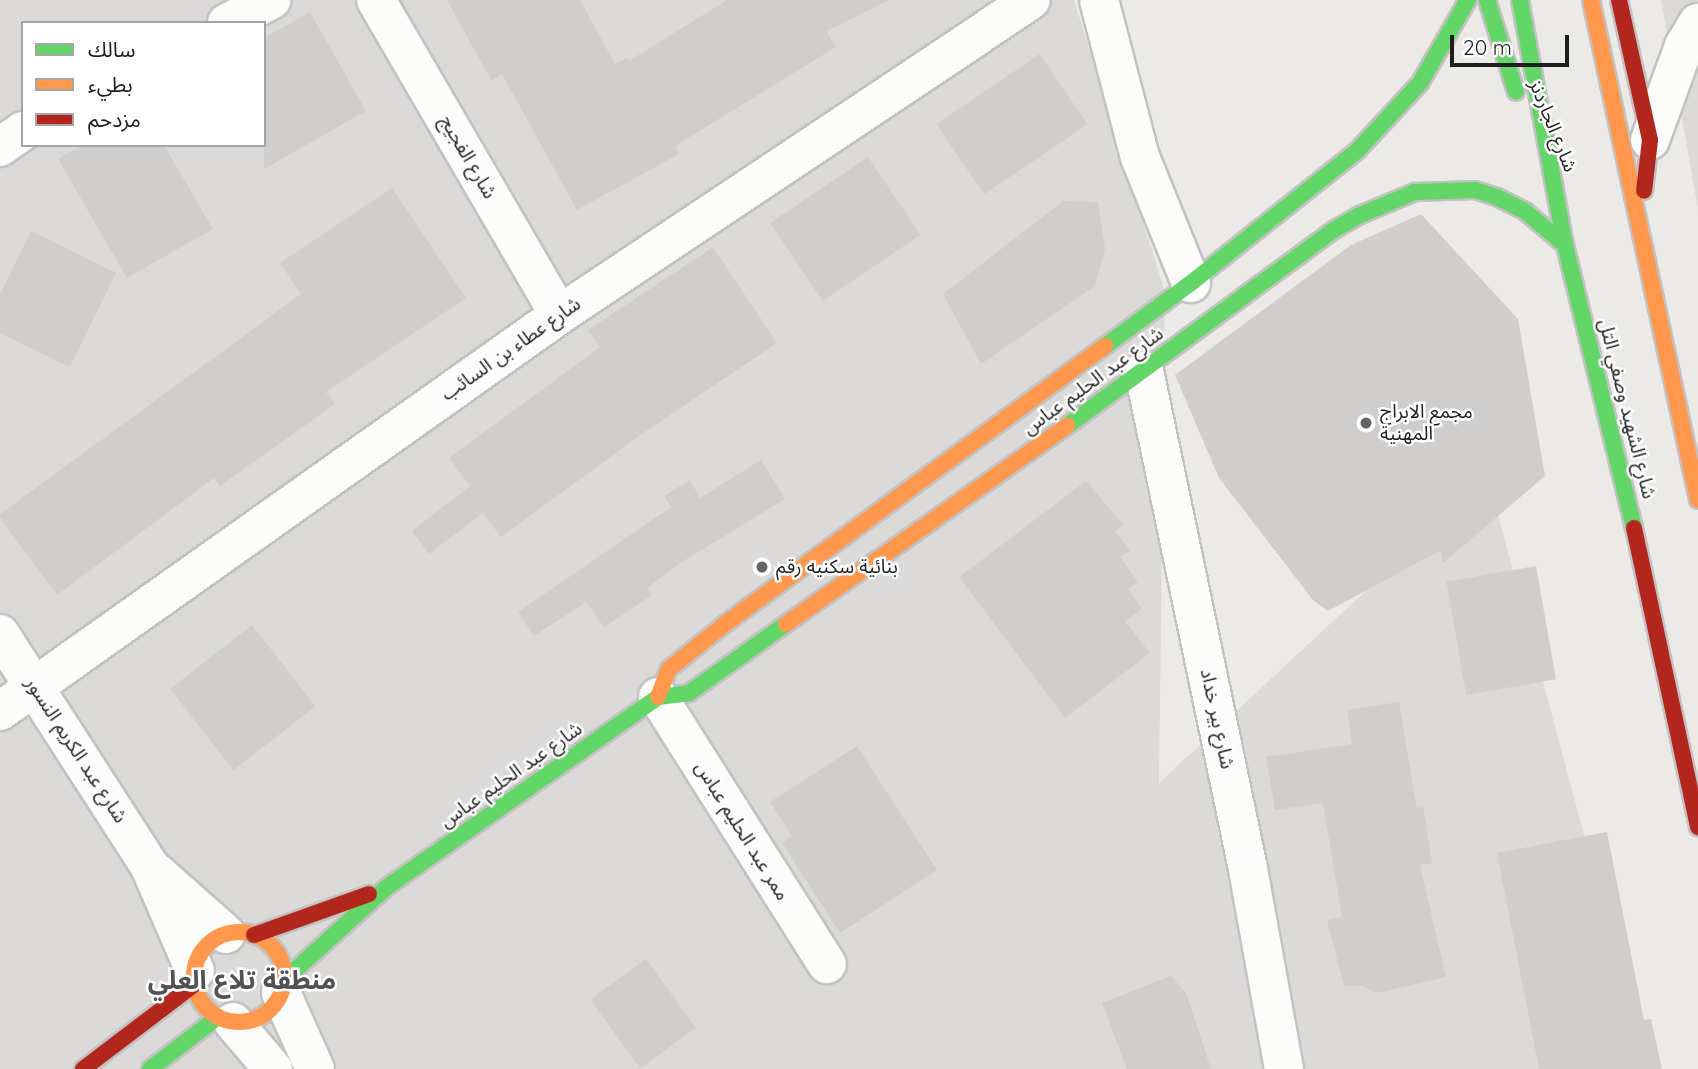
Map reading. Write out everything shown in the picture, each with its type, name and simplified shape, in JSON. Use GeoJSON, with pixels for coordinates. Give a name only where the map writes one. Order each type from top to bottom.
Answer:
{"type":"FeatureCollection","features":[{"type":"Feature","properties":{"kind":"street"},"geometry":{"type":"LineString","coordinates":[[231,21],[271,0]]}},
{"type":"Feature","properties":{"kind":"street","name":"شارع الفجيج"},"geometry":{"type":"LineString","coordinates":[[376,0],[559,315]]}},
{"type":"Feature","properties":{"kind":"street","name":"شارع عطاء بن السائب"},"geometry":{"type":"LineString","coordinates":[[0,711],[559,315],[1031,0]]}},
{"type":"Feature","properties":{"kind":"street"},"geometry":{"type":"LineString","coordinates":[[1099,0],[1140,157],[1191,283]]}},
{"type":"Feature","properties":{"kind":"street","name":"شارع عبد الحليم عباس"},"geometry":{"type":"LineString","coordinates":[[659,698],[669,669],[725,624],[1191,283],[1357,151],[1420,83],[1443,48],[1468,0]]}},
{"type":"Feature","properties":{"kind":"street","name":"شارع الجاردنز"},"geometry":{"type":"LineString","coordinates":[[1488,0],[1514,86],[1556,188]]}},
{"type":"Feature","properties":{"kind":"street","name":"شارع الشهيد وصفي التل"},"geometry":{"type":"LineString","coordinates":[[1520,0],[1565,245],[1619,457],[1698,827]]}},
{"type":"Feature","properties":{"kind":"street"},"geometry":{"type":"LineString","coordinates":[[1591,0],[1698,500]]}},
{"type":"Feature","properties":{"kind":"street"},"geometry":{"type":"LineString","coordinates":[[1619,0],[1650,140]]}},
{"type":"Feature","properties":{"kind":"street"},"geometry":{"type":"LineString","coordinates":[[1641,225],[1650,140],[1684,46],[1698,23]]}},
{"type":"Feature","properties":{"kind":"street"},"geometry":{"type":"LineString","coordinates":[[0,147],[21,132]]}},
{"type":"Feature","properties":{"kind":"street","name":"شارع عبد الحليم عباس"},"geometry":{"type":"LineString","coordinates":[[283,987],[387,887],[659,698],[689,693],[1144,371],[1332,231],[1360,215],[1415,192],[1465,190],[1497,197],[1526,212],[1565,245]]}},
{"type":"Feature","properties":{"kind":"street","name":"شارع بير خداد"},"geometry":{"type":"LineString","coordinates":[[1144,371],[1248,869],[1284,1069]]}},
{"type":"Feature","properties":{"kind":"street","name":"شارع عبد الكريم النسور"},"geometry":{"type":"LineString","coordinates":[[0,634],[150,867],[195,977]]}},
{"type":"Feature","properties":{"kind":"street","name":"ممر عبد الحليم عباس"},"geometry":{"type":"LineString","coordinates":[[659,698],[827,964]]}},
{"type":"Feature","properties":{"kind":"street","name":"شارع عبد الكريم النسور"},"geometry":{"type":"LineString","coordinates":[[150,867],[240,934]]}},
{"type":"Feature","properties":{"kind":"street","name":"شارع عبد الحليم عباس"},"geometry":{"type":"LineString","coordinates":[[240,934],[387,887]]}},
{"type":"Feature","properties":{"kind":"street"},"geometry":{"type":"LineString","coordinates":[[274,1069],[225,1019],[198,997],[195,977],[204,948],[240,934],[276,952],[283,965],[283,987],[315,1069]]}},
{"type":"Feature","properties":{"kind":"street"},"geometry":{"type":"LineString","coordinates":[[83,1069],[195,977]]}},
{"type":"Feature","properties":{"kind":"street"},"geometry":{"type":"LineString","coordinates":[[150,1069],[225,1019],[248,1022],[262,1016],[283,987]]}},
{"type":"Feature","properties":{"kind":"shaded area"},"geometry":{"type":"Polygon","coordinates":[[[0,0],[1074,0],[1165,292],[1159,783],[1488,477],[1647,1069],[0,1069],[0,0]]]}},
{"type":"Feature","properties":{"kind":"shaded area"},"geometry":{"type":"Polygon","coordinates":[[[1661,0],[1698,0],[1698,209],[1661,0]]]}},
{"type":"Feature","properties":{"kind":"building"},"geometry":{"type":"Polygon","coordinates":[[[447,0],[580,0],[615,64],[627,58],[629,61],[727,0],[889,0],[826,31],[836,47],[675,146],[679,154],[577,210],[502,74],[491,80],[447,0]]]}},
{"type":"Feature","properties":{"kind":"building"},"geometry":{"type":"Polygon","coordinates":[[[310,12],[366,111],[264,169],[266,147],[266,37],[310,12]]]}},
{"type":"Feature","properties":{"kind":"building"},"geometry":{"type":"Polygon","coordinates":[[[1040,54],[1088,124],[984,194],[936,124],[1040,54]]]}},
{"type":"Feature","properties":{"kind":"building"},"geometry":{"type":"Polygon","coordinates":[[[79,147],[165,147],[213,229],[127,278],[58,159],[79,147]]]}},
{"type":"Feature","properties":{"kind":"building"},"geometry":{"type":"Polygon","coordinates":[[[868,157],[921,235],[823,301],[770,223],[868,157]]]}},
{"type":"Feature","properties":{"kind":"building"},"geometry":{"type":"Polygon","coordinates":[[[392,188],[466,298],[326,392],[335,404],[220,486],[214,478],[57,595],[0,518],[0,514],[301,294],[280,263],[392,188]]]}},
{"type":"Feature","properties":{"kind":"building"},"geometry":{"type":"Polygon","coordinates":[[[1063,201],[1098,202],[1105,249],[1095,286],[981,364],[943,294],[1063,201]]]}},
{"type":"Feature","properties":{"kind":"building","name":"مجمع الابراج المهنية"},"geometry":{"type":"Polygon","coordinates":[[[1421,214],[1518,319],[1545,476],[1443,563],[1441,550],[1328,611],[1313,600],[1219,478],[1175,375],[1351,245],[1421,214]]]}},
{"type":"Feature","properties":{"kind":"building"},"geometry":{"type":"Polygon","coordinates":[[[31,231],[116,273],[70,367],[0,333],[0,294],[31,231]]]}},
{"type":"Feature","properties":{"kind":"building"},"geometry":{"type":"Polygon","coordinates":[[[713,247],[777,343],[639,436],[501,537],[483,513],[429,554],[412,531],[470,486],[449,458],[600,347],[588,330],[713,247]]]}},
{"type":"Feature","properties":{"kind":"building"},"geometry":{"type":"Polygon","coordinates":[[[761,460],[785,499],[682,562],[647,588],[652,595],[604,627],[586,602],[534,636],[518,612],[671,507],[664,496],[690,480],[700,498],[761,460]]]}},
{"type":"Feature","properties":{"kind":"building"},"geometry":{"type":"Polygon","coordinates":[[[1086,481],[1124,525],[1115,531],[1130,551],[1120,557],[1138,582],[1128,589],[1142,609],[1125,621],[1150,653],[1065,718],[959,577],[1086,481]]]}},
{"type":"Feature","properties":{"kind":"building"},"geometry":{"type":"Polygon","coordinates":[[[1536,566],[1556,679],[1466,695],[1446,582],[1536,566]]]}},
{"type":"Feature","properties":{"kind":"building"},"geometry":{"type":"Polygon","coordinates":[[[252,625],[315,706],[233,770],[170,689],[252,625]]]}},
{"type":"Feature","properties":{"kind":"building"},"geometry":{"type":"Polygon","coordinates":[[[1399,702],[1417,808],[1423,807],[1432,863],[1420,865],[1446,977],[1376,993],[1364,986],[1344,986],[1327,920],[1342,917],[1323,803],[1275,810],[1266,757],[1352,744],[1347,710],[1399,702]]]}},
{"type":"Feature","properties":{"kind":"building"},"geometry":{"type":"Polygon","coordinates":[[[857,746],[937,870],[840,933],[782,843],[792,836],[770,802],[857,746]]]}},
{"type":"Feature","properties":{"kind":"building"},"geometry":{"type":"Polygon","coordinates":[[[1607,832],[1644,1020],[1651,1019],[1662,1069],[1539,1069],[1497,853],[1607,832]]]}},
{"type":"Feature","properties":{"kind":"building"},"geometry":{"type":"Polygon","coordinates":[[[646,959],[696,1028],[640,1068],[590,1000],[646,959]]]}},
{"type":"Feature","properties":{"kind":"building"},"geometry":{"type":"Polygon","coordinates":[[[1171,976],[1186,993],[1211,1069],[1127,1069],[1102,1003],[1171,976]]]}},
{"type":"Feature","properties":{"kind":"traffic: fast"},"geometry":{"type":"LineString","coordinates":[[1105,346],[1191,283],[1357,151],[1420,83],[1468,0]]}},
{"type":"Feature","properties":{"kind":"traffic: fast"},"geometry":{"type":"LineString","coordinates":[[1487,0],[1516,92]]}},
{"type":"Feature","properties":{"kind":"traffic: fast"},"geometry":{"type":"LineString","coordinates":[[1520,0],[1565,245],[1634,528]]}},
{"type":"Feature","properties":{"kind":"traffic: fast"},"geometry":{"type":"LineString","coordinates":[[1067,426],[1332,231],[1360,215],[1415,192],[1475,190],[1497,197],[1526,212],[1565,245]]}},
{"type":"Feature","properties":{"kind":"traffic: fast"},"geometry":{"type":"LineString","coordinates":[[284,980],[387,887],[658,697],[689,693],[786,624]]}},
{"type":"Feature","properties":{"kind":"traffic: fast"},"geometry":{"type":"LineString","coordinates":[[150,1069],[218,1017]]}},
{"type":"Feature","properties":{"kind":"traffic: slow"},"geometry":{"type":"LineString","coordinates":[[1591,0],[1698,500]]}},
{"type":"Feature","properties":{"kind":"traffic: slow"},"geometry":{"type":"LineString","coordinates":[[658,697],[669,669],[725,624],[1105,346]]}},
{"type":"Feature","properties":{"kind":"traffic: slow"},"geometry":{"type":"LineString","coordinates":[[786,624],[1067,426]]}},
{"type":"Feature","properties":{"kind":"traffic: slow"},"geometry":{"type":"LineString","coordinates":[[239,932],[256,936],[271,945],[280,960],[284,977],[280,994],[271,1009],[256,1018],[239,1022],[222,1018],[207,1009],[198,994],[194,977],[198,960],[207,945],[222,936],[239,932]]}},
{"type":"Feature","properties":{"kind":"traffic: jam"},"geometry":{"type":"LineString","coordinates":[[1619,0],[1650,140],[1644,191]]}},
{"type":"Feature","properties":{"kind":"traffic: jam"},"geometry":{"type":"LineString","coordinates":[[1634,528],[1698,827]]}},
{"type":"Feature","properties":{"kind":"traffic: jam"},"geometry":{"type":"LineString","coordinates":[[254,935],[369,894]]}},
{"type":"Feature","properties":{"kind":"traffic: jam"},"geometry":{"type":"LineString","coordinates":[[83,1069],[195,984]]}},
{"type":"Feature","properties":{"kind":"place","name":"مجمع الابراج المهنية"},"geometry":{"type":"Point","coordinates":[1366,423]}},
{"type":"Feature","properties":{"kind":"place","name":"بنائية سكنيه رقم"},"geometry":{"type":"Point","coordinates":[762,567]}},
{"type":"Feature","properties":{"kind":"district","name":"منطقة تلاع العلي"},"geometry":{"type":"Point","coordinates":[242,980]}}]}
